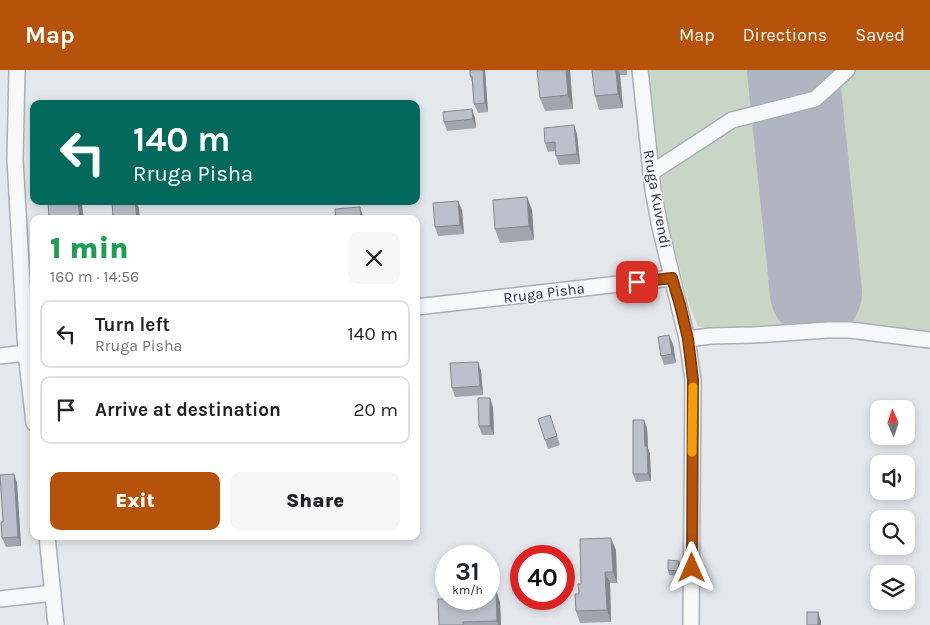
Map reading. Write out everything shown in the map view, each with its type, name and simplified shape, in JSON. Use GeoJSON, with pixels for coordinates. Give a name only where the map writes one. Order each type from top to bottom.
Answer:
{"type":"FeatureCollection","features":[{"type":"Feature","properties":{"kind":"street"},"geometry":{"type":"LineString","coordinates":[[0,356],[30,353],[28,274],[15,159],[17,70]]}},
{"type":"Feature","properties":{"kind":"street","name":"Rruga Kuvendi"},"geometry":{"type":"LineString","coordinates":[[640,70],[651,174],[660,227],[688,339],[693,380],[692,625]]}},
{"type":"Feature","properties":{"kind":"street"},"geometry":{"type":"LineString","coordinates":[[651,174],[732,120],[815,99],[847,70]]}},
{"type":"Feature","properties":{"kind":"street","name":"Rruga Pisha"},"geometry":{"type":"LineString","coordinates":[[420,308],[672,278]]}},
{"type":"Feature","properties":{"kind":"street"},"geometry":{"type":"LineString","coordinates":[[688,339],[711,336],[850,330],[930,340]]}},
{"type":"Feature","properties":{"kind":"street"},"geometry":{"type":"LineString","coordinates":[[47,540],[56,625]]}},
{"type":"Feature","properties":{"kind":"street"},"geometry":{"type":"LineString","coordinates":[[0,599],[53,593]]}},
{"type":"Feature","properties":{"kind":"green space"},"geometry":{"type":"Polygon","coordinates":[[[645,70],[930,70],[930,335],[711,331],[698,326],[689,304],[667,221],[645,70]]]}},
{"type":"Feature","properties":{"kind":"building"},"geometry":{"type":"Polygon","coordinates":[[[470,70],[483,70],[485,103],[474,104],[470,70]]]}},
{"type":"Feature","properties":{"kind":"building"},"geometry":{"type":"Polygon","coordinates":[[[537,70],[566,70],[568,95],[540,98],[537,70]]]}},
{"type":"Feature","properties":{"kind":"building"},"geometry":{"type":"Polygon","coordinates":[[[592,70],[616,70],[618,94],[595,96],[592,70]]]}},
{"type":"Feature","properties":{"kind":"building"},"geometry":{"type":"Polygon","coordinates":[[[472,109],[473,119],[444,122],[443,112],[472,109]]]}},
{"type":"Feature","properties":{"kind":"building"},"geometry":{"type":"Polygon","coordinates":[[[574,125],[577,154],[556,156],[555,142],[545,143],[544,128],[574,125]]]}},
{"type":"Feature","properties":{"kind":"building"},"geometry":{"type":"Polygon","coordinates":[[[527,197],[529,226],[495,229],[493,200],[527,197]]]}},
{"type":"Feature","properties":{"kind":"building"},"geometry":{"type":"Polygon","coordinates":[[[458,201],[460,225],[435,227],[433,203],[458,201]]]}},
{"type":"Feature","properties":{"kind":"building"},"geometry":{"type":"Polygon","coordinates":[[[48,205],[78,205],[80,215],[49,215],[48,205]]]}},
{"type":"Feature","properties":{"kind":"building"},"geometry":{"type":"Polygon","coordinates":[[[112,205],[135,205],[137,215],[113,215],[112,205]]]}},
{"type":"Feature","properties":{"kind":"building"},"geometry":{"type":"Polygon","coordinates":[[[360,207],[361,215],[336,215],[335,209],[360,207]]]}},
{"type":"Feature","properties":{"kind":"building"},"geometry":{"type":"Polygon","coordinates":[[[669,335],[672,354],[661,356],[658,337],[669,335]]]}},
{"type":"Feature","properties":{"kind":"building"},"geometry":{"type":"Polygon","coordinates":[[[478,362],[480,386],[452,388],[450,363],[478,362]]]}},
{"type":"Feature","properties":{"kind":"building"},"geometry":{"type":"Polygon","coordinates":[[[478,398],[490,398],[490,426],[479,426],[478,398]]]}},
{"type":"Feature","properties":{"kind":"building"},"geometry":{"type":"Polygon","coordinates":[[[550,415],[557,436],[545,440],[538,419],[550,415]]]}},
{"type":"Feature","properties":{"kind":"building"},"geometry":{"type":"Polygon","coordinates":[[[633,420],[644,420],[648,474],[633,474],[633,420]]]}},
{"type":"Feature","properties":{"kind":"building"},"geometry":{"type":"Polygon","coordinates":[[[14,474],[18,537],[2,538],[1,522],[3,522],[0,475],[14,474]]]}},
{"type":"Feature","properties":{"kind":"building"},"geometry":{"type":"Polygon","coordinates":[[[611,538],[613,572],[605,572],[607,610],[576,611],[575,594],[579,594],[578,584],[581,584],[580,539],[611,538]]]}},
{"type":"Feature","properties":{"kind":"building"},"geometry":{"type":"Polygon","coordinates":[[[668,560],[679,561],[678,571],[668,570],[668,560]]]}},
{"type":"Feature","properties":{"kind":"building"},"geometry":{"type":"Polygon","coordinates":[[[438,610],[497,610],[497,621],[463,622],[463,625],[439,625],[438,610]]]}},
{"type":"Feature","properties":{"kind":"building"},"geometry":{"type":"Polygon","coordinates":[[[807,612],[818,612],[818,625],[807,625],[807,612]]]}},
{"type":"Feature","properties":{"kind":"runway"},"geometry":{"type":"LineString","coordinates":[[793,70],[816,293]]}},
{"type":"Feature","properties":{"kind":"slow traffic"},"geometry":{"type":"LineString","coordinates":[[692,452],[693,387]]}},
{"type":"Feature","properties":{"kind":"route"},"geometry":{"type":"LineString","coordinates":[[637,282],[672,278],[688,339],[693,380],[692,568]]}}]}
